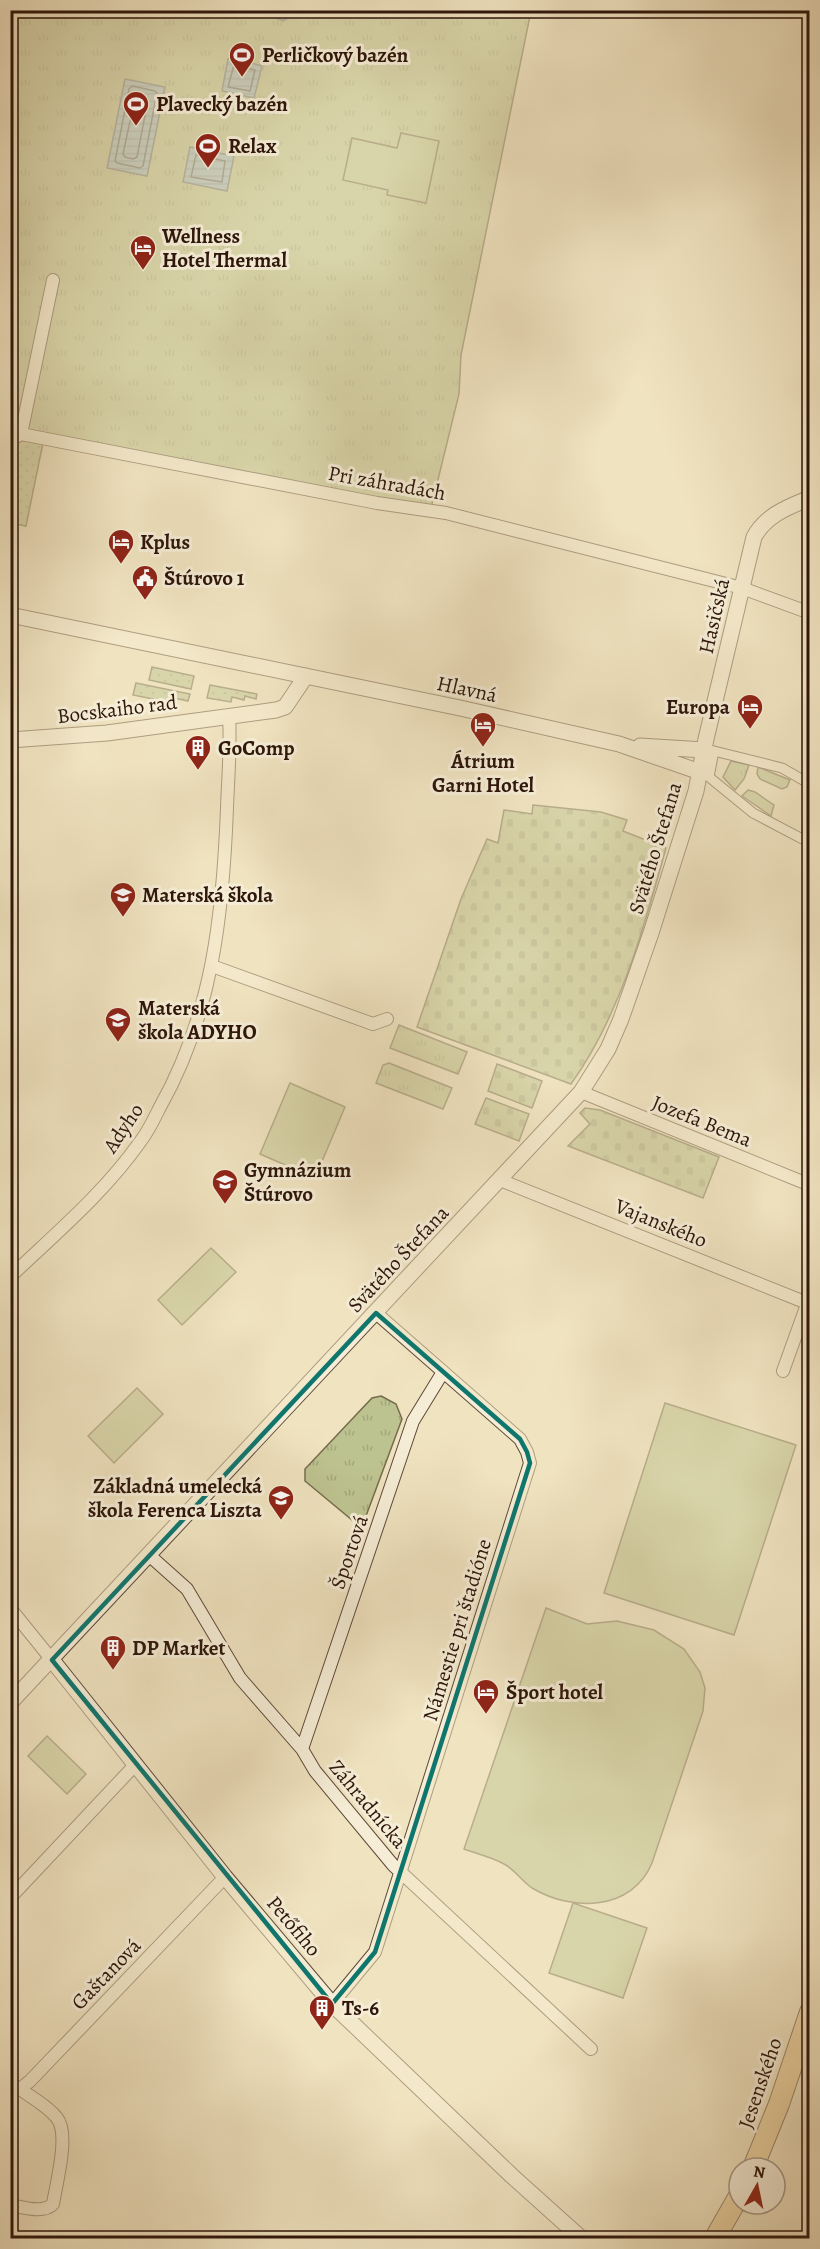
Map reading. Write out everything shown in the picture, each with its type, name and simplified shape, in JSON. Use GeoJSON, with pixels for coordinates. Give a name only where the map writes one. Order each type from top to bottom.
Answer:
{"type":"FeatureCollection","features":[{"type":"Feature","properties":{"kind":"main road","name":"Jesenského"},"geometry":{"type":"LineString","coordinates":[[758,2156],[779,2104],[810,2012]]}},
{"type":"Feature","properties":{"kind":"main road"},"geometry":{"type":"LineString","coordinates":[[715,2238],[728,2216]]}},
{"type":"Feature","properties":{"kind":"street"},"geometry":{"type":"LineString","coordinates":[[16,437],[53,280]]}},
{"type":"Feature","properties":{"kind":"street","name":"Pri záhradách"},"geometry":{"type":"LineString","coordinates":[[16,437],[386,505],[446,513],[742,588],[810,613]]}},
{"type":"Feature","properties":{"kind":"street","name":"Hasičská"},"geometry":{"type":"LineString","coordinates":[[704,774],[754,537],[775,514],[810,498]]}},
{"type":"Feature","properties":{"kind":"street","name":"Hlavná"},"geometry":{"type":"LineString","coordinates":[[10,615],[619,744],[704,774],[753,813],[810,843]]}},
{"type":"Feature","properties":{"kind":"street"},"geometry":{"type":"LineString","coordinates":[[229,717],[285,707],[306,676]]}},
{"type":"Feature","properties":{"kind":"street","name":"Bocskaiho rad"},"geometry":{"type":"LineString","coordinates":[[10,740],[107,734],[229,717]]}},
{"type":"Feature","properties":{"kind":"street","name":"Adyho"},"geometry":{"type":"LineString","coordinates":[[10,1277],[110,1180],[141,1141],[176,1078],[199,1019],[212,966],[222,902],[229,717]]}},
{"type":"Feature","properties":{"kind":"street","name":"Hlavná"},"geometry":{"type":"LineString","coordinates":[[619,744],[709,750],[782,768],[810,784]]}},
{"type":"Feature","properties":{"kind":"street","name":"Svätého Štefana"},"geometry":{"type":"LineString","coordinates":[[10,1703],[581,1092],[608,1049],[621,1019],[696,791],[704,774]]}},
{"type":"Feature","properties":{"kind":"street"},"geometry":{"type":"LineString","coordinates":[[212,966],[373,1024],[387,1018]]}},
{"type":"Feature","properties":{"kind":"street","name":"Jozefa Bema"},"geometry":{"type":"LineString","coordinates":[[581,1092],[810,1185]]}},
{"type":"Feature","properties":{"kind":"street","name":"Vajanského"},"geometry":{"type":"LineString","coordinates":[[500,1180],[808,1300]]}},
{"type":"Feature","properties":{"kind":"street"},"geometry":{"type":"LineString","coordinates":[[783,1371],[808,1300]]}},
{"type":"Feature","properties":{"kind":"street","name":"Námestie pri štadióne"},"geometry":{"type":"LineString","coordinates":[[332,2004],[375,1952],[530,1463],[520,1438],[376,1313]]}},
{"type":"Feature","properties":{"kind":"street","name":"Športová"},"geometry":{"type":"LineString","coordinates":[[302,1749],[413,1422],[443,1372]]}},
{"type":"Feature","properties":{"kind":"street","name":"Záhradnícka"},"geometry":{"type":"LineString","coordinates":[[149,1555],[187,1589],[240,1678],[302,1749],[315,1771],[401,1873],[591,2049]]}},
{"type":"Feature","properties":{"kind":"street","name":"Petőfiho"},"geometry":{"type":"LineString","coordinates":[[10,1608],[225,1877],[332,2004],[512,2176],[581,2238]]}},
{"type":"Feature","properties":{"kind":"street"},"geometry":{"type":"LineString","coordinates":[[12,1893],[135,1765]]}},
{"type":"Feature","properties":{"kind":"street","name":"Gaštanová"},"geometry":{"type":"LineString","coordinates":[[15,2090],[37,2074],[225,1877]]}},
{"type":"Feature","properties":{"kind":"street"},"geometry":{"type":"LineString","coordinates":[[10,2205],[40,2210],[49,2209],[53,2204],[63,2132],[58,2119],[52,2112],[15,2090]]}},
{"type":"Feature","properties":{"kind":"highlighted area"},"geometry":{"type":"Polygon","coordinates":[[[376,1313],[520,1439],[530,1463],[375,1952],[332,2004],[52,1660],[376,1313]]]}},
{"type":"Feature","properties":{"kind":"green space"},"geometry":{"type":"Polygon","coordinates":[[[11,11],[531,11],[461,355],[459,394],[432,504],[421,515],[11,438],[11,11]]]}},
{"type":"Feature","properties":{"kind":"green space"},"geometry":{"type":"Polygon","coordinates":[[[401,133],[439,141],[426,203],[387,195],[388,190],[343,180],[352,138],[397,148],[401,133]]]}},
{"type":"Feature","properties":{"kind":"green space"},"geometry":{"type":"Polygon","coordinates":[[[21,440],[43,443],[26,526],[11,523],[10,448],[21,440]]]}},
{"type":"Feature","properties":{"kind":"green space"},"geometry":{"type":"Polygon","coordinates":[[[152,667],[194,676],[191,689],[149,680],[152,667]]]}},
{"type":"Feature","properties":{"kind":"green space"},"geometry":{"type":"Polygon","coordinates":[[[136,683],[190,694],[188,701],[174,698],[173,703],[133,695],[136,683]]]}},
{"type":"Feature","properties":{"kind":"green space"},"geometry":{"type":"Polygon","coordinates":[[[210,685],[257,694],[256,699],[245,696],[244,700],[232,697],[231,702],[207,698],[210,685]]]}},
{"type":"Feature","properties":{"kind":"green space"},"geometry":{"type":"Polygon","coordinates":[[[731,761],[749,765],[744,779],[735,790],[723,777],[731,761]]]}},
{"type":"Feature","properties":{"kind":"green space"},"geometry":{"type":"Polygon","coordinates":[[[758,767],[790,780],[787,787],[782,789],[760,779],[757,774],[758,767]]]}},
{"type":"Feature","properties":{"kind":"green space"},"geometry":{"type":"Polygon","coordinates":[[[748,790],[774,805],[771,816],[742,796],[748,790]]]}},
{"type":"Feature","properties":{"kind":"green space"},"geometry":{"type":"Polygon","coordinates":[[[533,805],[601,812],[627,820],[623,831],[666,848],[649,909],[617,1001],[588,1058],[571,1084],[417,1027],[461,899],[487,839],[498,843],[504,810],[532,814],[533,805]]]}},
{"type":"Feature","properties":{"kind":"green space"},"geometry":{"type":"Polygon","coordinates":[[[399,1025],[467,1052],[458,1074],[390,1048],[399,1025]]]}},
{"type":"Feature","properties":{"kind":"green space"},"geometry":{"type":"Polygon","coordinates":[[[389,1063],[452,1088],[443,1109],[376,1083],[383,1065],[389,1063]]]}},
{"type":"Feature","properties":{"kind":"green space"},"geometry":{"type":"Polygon","coordinates":[[[497,1064],[542,1081],[532,1108],[488,1091],[497,1064]]]}},
{"type":"Feature","properties":{"kind":"green space"},"geometry":{"type":"Polygon","coordinates":[[[290,1083],[345,1107],[315,1178],[260,1154],[290,1083]]]}},
{"type":"Feature","properties":{"kind":"green space"},"geometry":{"type":"Polygon","coordinates":[[[486,1098],[529,1114],[519,1141],[475,1124],[486,1098]]]}},
{"type":"Feature","properties":{"kind":"green space"},"geometry":{"type":"Polygon","coordinates":[[[585,1108],[600,1110],[719,1157],[703,1198],[568,1146],[590,1124],[580,1113],[585,1108]]]}},
{"type":"Feature","properties":{"kind":"green space"},"geometry":{"type":"Polygon","coordinates":[[[211,1248],[236,1272],[182,1325],[158,1300],[211,1248]]]}},
{"type":"Feature","properties":{"kind":"green space"},"geometry":{"type":"Polygon","coordinates":[[[137,1388],[163,1414],[114,1463],[88,1436],[137,1388]]]}},
{"type":"Feature","properties":{"kind":"green space"},"geometry":{"type":"Polygon","coordinates":[[[381,1396],[396,1404],[402,1419],[366,1516],[362,1525],[358,1525],[305,1481],[305,1469],[372,1398],[381,1396]]]}},
{"type":"Feature","properties":{"kind":"green space"},"geometry":{"type":"Polygon","coordinates":[[[665,1403],[796,1445],[734,1635],[604,1593],[665,1403]]]}},
{"type":"Feature","properties":{"kind":"green space"},"geometry":{"type":"Polygon","coordinates":[[[546,1608],[587,1624],[617,1621],[654,1630],[684,1649],[700,1672],[705,1688],[703,1711],[652,1863],[643,1879],[630,1891],[600,1902],[582,1903],[548,1896],[532,1888],[504,1864],[464,1849],[546,1608]]]}},
{"type":"Feature","properties":{"kind":"green space"},"geometry":{"type":"Polygon","coordinates":[[[47,1736],[86,1774],[67,1794],[28,1756],[47,1736]]]}},
{"type":"Feature","properties":{"kind":"green space"},"geometry":{"type":"Polygon","coordinates":[[[573,1903],[647,1928],[623,1998],[549,1973],[573,1903]]]}},
{"type":"Feature","properties":{"kind":"water"},"geometry":{"type":"Polygon","coordinates":[[[263,11],[301,11],[283,21],[263,11]]]}},
{"type":"Feature","properties":{"kind":"water","name":"Perličkový bazén"},"geometry":{"type":"Polygon","coordinates":[[[231,57],[262,66],[254,98],[222,91],[228,59],[231,57]]]}},
{"type":"Feature","properties":{"kind":"water","name":"Plavecký bazén"},"geometry":{"type":"Polygon","coordinates":[[[125,79],[165,87],[147,176],[107,168],[125,79]]]}},
{"type":"Feature","properties":{"kind":"water","name":"Relax"},"geometry":{"type":"Polygon","coordinates":[[[190,147],[234,156],[227,191],[183,182],[190,147]]]}},
{"type":"Feature","properties":{"kind":"place","name":"Perličkový bazén"},"geometry":{"type":"Point","coordinates":[242,78]}},
{"type":"Feature","properties":{"kind":"place","name":"Plavecký bazén"},"geometry":{"type":"Point","coordinates":[136,127]}},
{"type":"Feature","properties":{"kind":"place","name":"Relax"},"geometry":{"type":"Point","coordinates":[208,169]}},
{"type":"Feature","properties":{"kind":"place","name":"Wellness Hotel Thermal"},"geometry":{"type":"Point","coordinates":[143,271]}},
{"type":"Feature","properties":{"kind":"place","name":"Kplus"},"geometry":{"type":"Point","coordinates":[121,565]}},
{"type":"Feature","properties":{"kind":"place","name":"Štúrovo 1"},"geometry":{"type":"Point","coordinates":[145,601]}},
{"type":"Feature","properties":{"kind":"place","name":"Europa"},"geometry":{"type":"Point","coordinates":[750,730]}},
{"type":"Feature","properties":{"kind":"place","name":"Átrium Garni Hotel"},"geometry":{"type":"Point","coordinates":[483,748]}},
{"type":"Feature","properties":{"kind":"place","name":"GoComp"},"geometry":{"type":"Point","coordinates":[198,771]}},
{"type":"Feature","properties":{"kind":"place","name":"Materská škola"},"geometry":{"type":"Point","coordinates":[123,918]}},
{"type":"Feature","properties":{"kind":"place","name":"Materská škola ADYHO"},"geometry":{"type":"Point","coordinates":[118,1043]}},
{"type":"Feature","properties":{"kind":"place","name":"Gymnázium Štúrovo"},"geometry":{"type":"Point","coordinates":[225,1205]}},
{"type":"Feature","properties":{"kind":"place","name":"Základná umelecká škola Ferenca Liszta"},"geometry":{"type":"Point","coordinates":[281,1521]}},
{"type":"Feature","properties":{"kind":"place","name":"DP Market"},"geometry":{"type":"Point","coordinates":[113,1671]}},
{"type":"Feature","properties":{"kind":"place","name":"Šport hotel"},"geometry":{"type":"Point","coordinates":[486,1715]}},
{"type":"Feature","properties":{"kind":"place","name":"Ts-6"},"geometry":{"type":"Point","coordinates":[322,2031]}}]}
